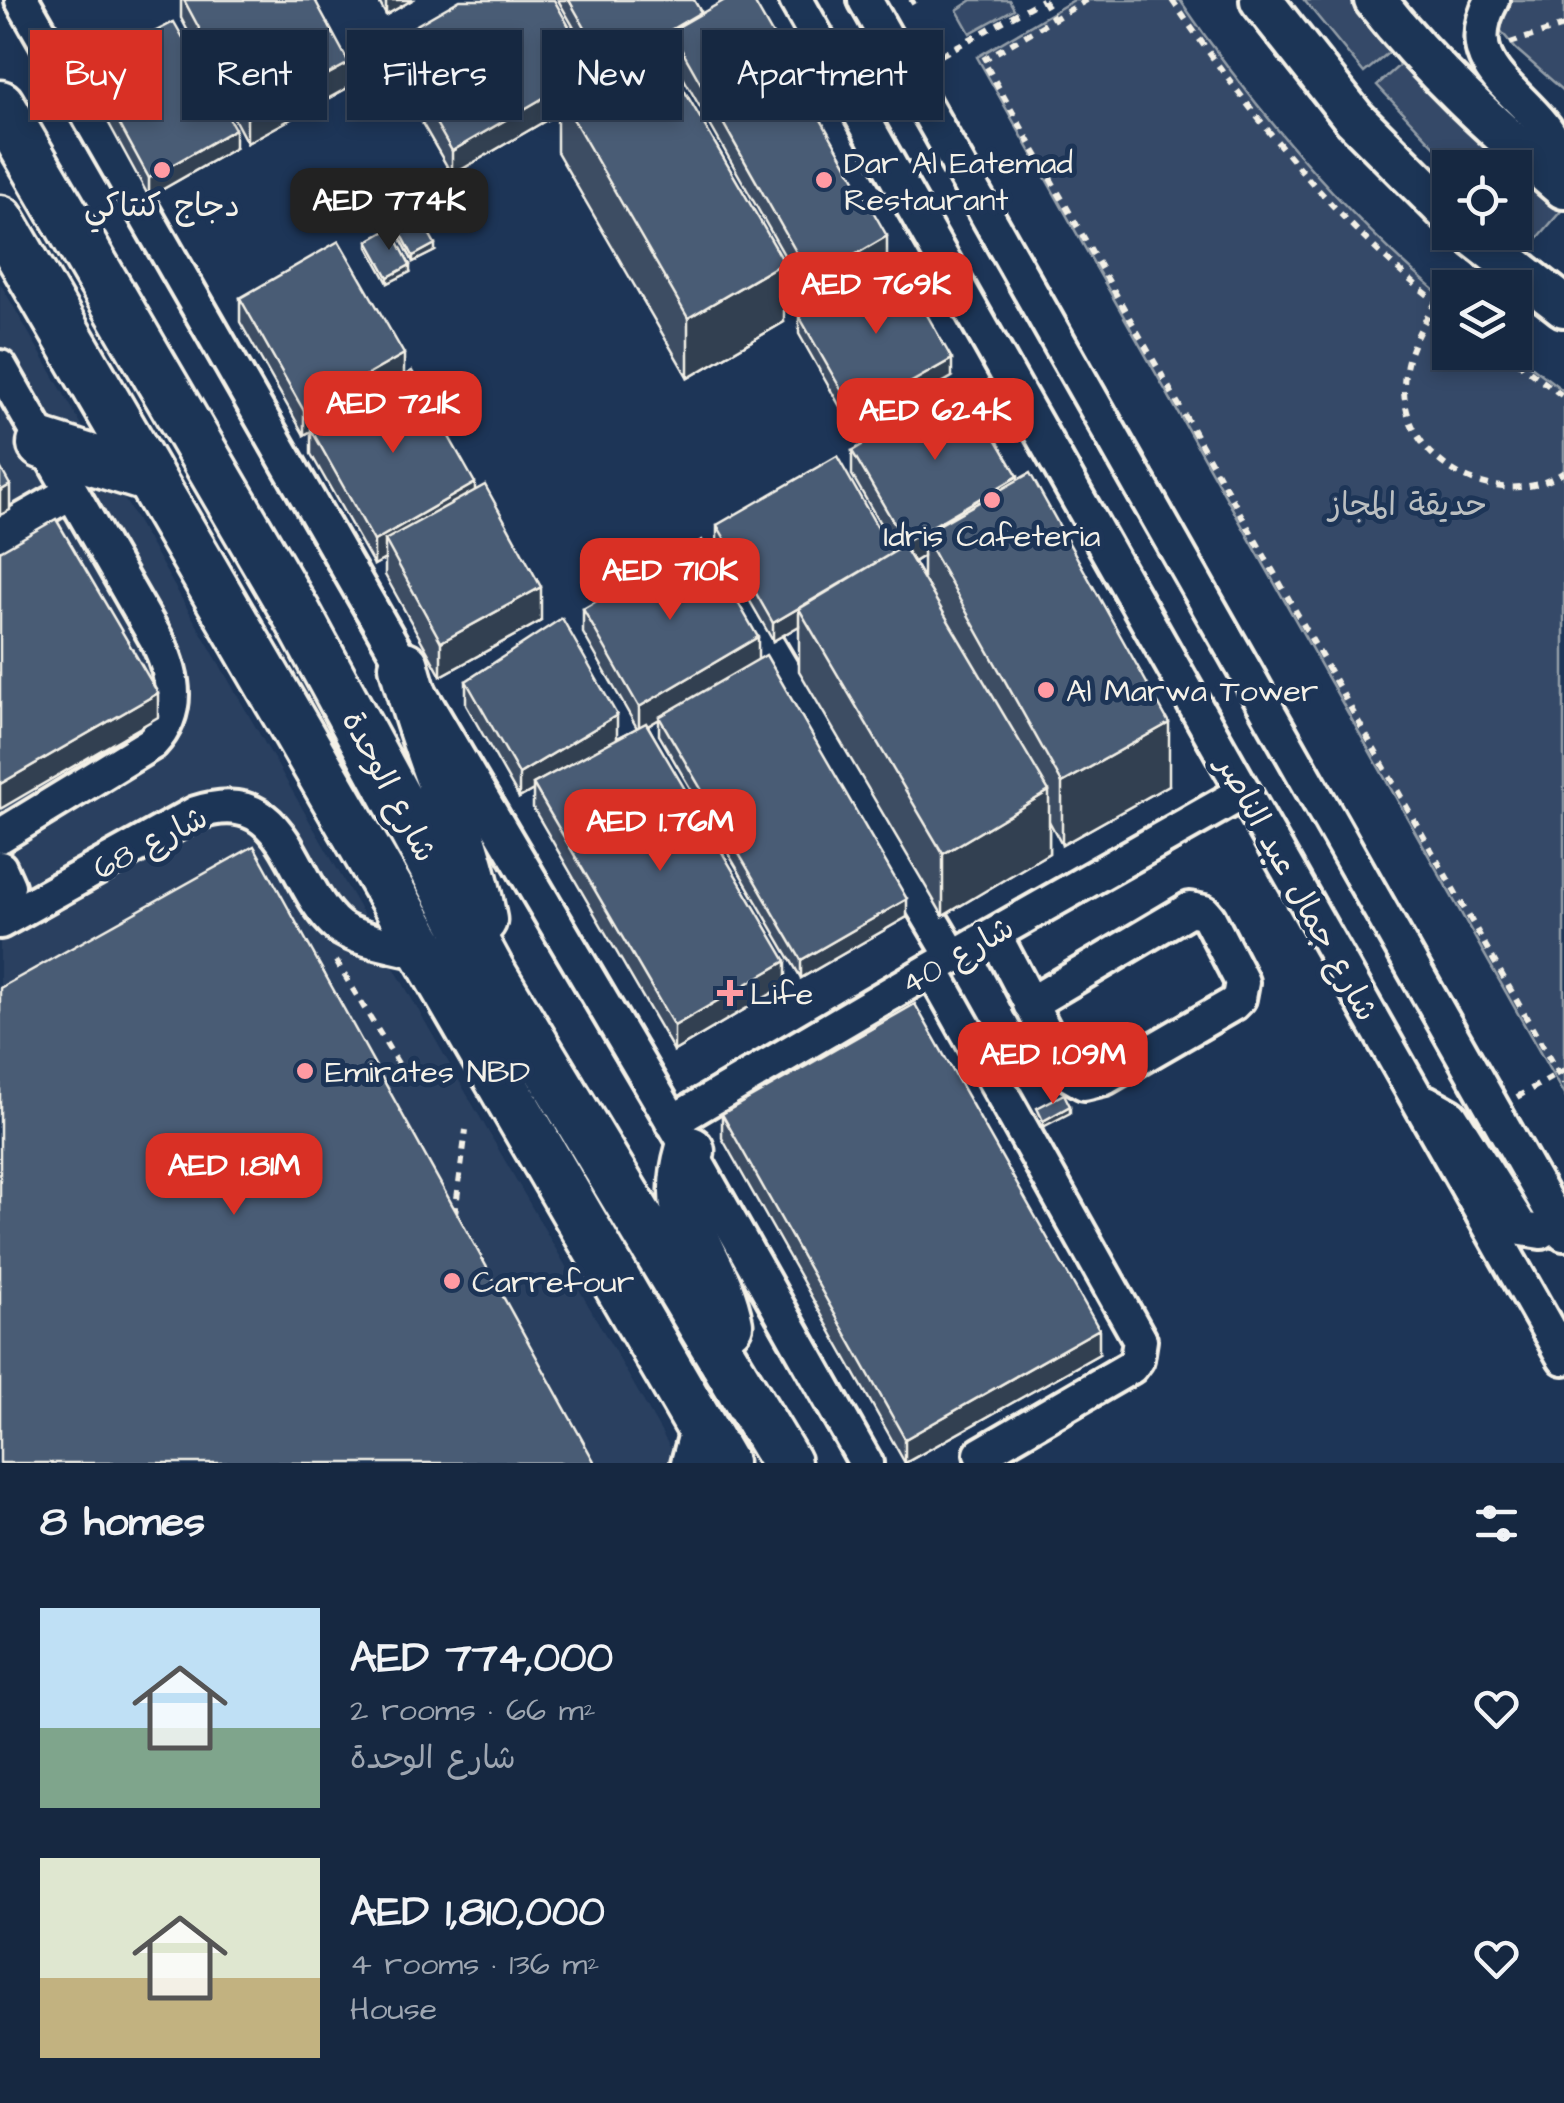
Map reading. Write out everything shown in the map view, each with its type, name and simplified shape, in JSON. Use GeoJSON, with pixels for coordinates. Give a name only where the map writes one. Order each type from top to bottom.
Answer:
{"type":"FeatureCollection","features":[{"type":"Feature","properties":{"kind":"highway","name":"شارع الوحدة"},"geometry":{"type":"LineString","coordinates":[[0,105],[295,610],[491,973],[786,1463]]}},
{"type":"Feature","properties":{"kind":"highway","name":"شارع الوحدة"},"geometry":{"type":"LineString","coordinates":[[0,220],[427,954],[694,1443],[722,1463]]}},
{"type":"Feature","properties":{"kind":"highway"},"geometry":{"type":"LineString","coordinates":[[42,444],[150,478]]}},
{"type":"Feature","properties":{"kind":"highway"},"geometry":{"type":"LineString","coordinates":[[404,666],[416,713],[470,870],[491,973]]}},
{"type":"Feature","properties":{"kind":"highway"},"geometry":{"type":"LineString","coordinates":[[681,1137],[687,1223],[719,1292],[743,1390]]}},
{"type":"Feature","properties":{"kind":"main road"},"geometry":{"type":"LineString","coordinates":[[1261,0],[1354,118],[1432,196]]}},
{"type":"Feature","properties":{"kind":"main road"},"geometry":{"type":"LineString","coordinates":[[1374,0],[1465,99],[1564,188]]}},
{"type":"Feature","properties":{"kind":"main road"},"geometry":{"type":"LineString","coordinates":[[1492,250],[1564,306]]}},
{"type":"Feature","properties":{"kind":"street"},"geometry":{"type":"LineString","coordinates":[[22,0],[866,1463]]}},
{"type":"Feature","properties":{"kind":"street","name":"شارع جمال عبد الناصر"},"geometry":{"type":"LineString","coordinates":[[796,0],[1564,1358]]}},
{"type":"Feature","properties":{"kind":"street","name":"شارع جمال عبد الناصر"},"geometry":{"type":"LineString","coordinates":[[865,0],[1559,1226]]}},
{"type":"Feature","properties":{"kind":"street"},"geometry":{"type":"LineString","coordinates":[[1492,0],[1481,31],[1482,48],[1490,67],[1543,125],[1564,167]]}},
{"type":"Feature","properties":{"kind":"street"},"geometry":{"type":"LineString","coordinates":[[0,367],[158,642],[170,669],[174,700],[167,723],[152,743],[0,836]]}},
{"type":"Feature","properties":{"kind":"street"},"geometry":{"type":"LineString","coordinates":[[0,533],[70,493]]}},
{"type":"Feature","properties":{"kind":"street"},"geometry":{"type":"LineString","coordinates":[[742,602],[943,963],[1140,1340],[1132,1368],[981,1454]]}},
{"type":"Feature","properties":{"kind":"street","name":"شارع 40"},"geometry":{"type":"LineString","coordinates":[[681,1137],[943,963],[1244,792]]}},
{"type":"Feature","properties":{"kind":"street","name":"شارع 68"},"geometry":{"type":"LineString","coordinates":[[0,922],[196,813],[231,807],[250,811],[280,836],[326,914],[344,931],[427,954]]}},
{"type":"Feature","properties":{"kind":"street"},"geometry":{"type":"LineString","coordinates":[[0,868],[8,886],[0,902]]}},
{"type":"Feature","properties":{"kind":"street"},"geometry":{"type":"LineString","coordinates":[[994,934],[1030,1004],[1067,1073],[1084,1082],[1095,1082],[1233,1004],[1239,998],[1242,982],[1209,918],[1204,912],[1190,909],[1030,1004]]}},
{"type":"Feature","properties":{"kind":"street"},"geometry":{"type":"LineString","coordinates":[[1417,1099],[1435,1104],[1451,1116],[1522,1230],[1542,1232],[1559,1226]]}},
{"type":"Feature","properties":{"kind":"path"},"geometry":{"type":"LineString","coordinates":[[1022,0],[1026,8]]}},
{"type":"Feature","properties":{"kind":"path"},"geometry":{"type":"LineString","coordinates":[[943,54],[1043,0],[1054,19]]}},
{"type":"Feature","properties":{"kind":"path"},"geometry":{"type":"LineString","coordinates":[[1087,0],[984,60],[1561,1072],[1564,1084]]}},
{"type":"Feature","properties":{"kind":"path"},"geometry":{"type":"LineString","coordinates":[[1172,0],[1231,83],[1301,168],[1381,252],[1432,298]]}},
{"type":"Feature","properties":{"kind":"path"},"geometry":{"type":"LineString","coordinates":[[1500,47],[1564,26]]}},
{"type":"Feature","properties":{"kind":"path"},"geometry":{"type":"LineString","coordinates":[[1432,309],[1410,348],[1405,368],[1404,392],[1411,420],[1424,442],[1456,474],[1476,484],[1514,489],[1548,481],[1564,472]]}},
{"type":"Feature","properties":{"kind":"path"},"geometry":{"type":"LineString","coordinates":[[1528,370],[1564,397]]}},
{"type":"Feature","properties":{"kind":"path"},"geometry":{"type":"LineString","coordinates":[[1494,1110],[1561,1072]]}},
{"type":"Feature","properties":{"kind":"path"},"geometry":{"type":"LineString","coordinates":[[454,1221],[466,1130]]}},
{"type":"Feature","properties":{"kind":"shaded area"},"geometry":{"type":"Polygon","coordinates":[[[0,283],[679,1463],[0,1463],[0,283]]]}},
{"type":"Feature","properties":{"kind":"green space"},"geometry":{"type":"Polygon","coordinates":[[[972,0],[1009,0],[1014,9],[970,33],[957,10],[972,0]]]}},
{"type":"Feature","properties":{"kind":"green space","name":"حديقة المجاز"},"geometry":{"type":"Polygon","coordinates":[[[1074,0],[1180,0],[1304,161],[1432,287],[1432,370],[1532,370],[1532,367],[1564,391],[1564,1095],[977,57],[1074,0]]]}},
{"type":"Feature","properties":{"kind":"green space"},"geometry":{"type":"Polygon","coordinates":[[[1304,0],[1355,0],[1393,49],[1364,73],[1304,0]]]}},
{"type":"Feature","properties":{"kind":"green space"},"geometry":{"type":"Polygon","coordinates":[[[1475,0],[1564,0],[1564,91],[1516,49],[1475,0]]]}},
{"type":"Feature","properties":{"kind":"green space"},"geometry":{"type":"Polygon","coordinates":[[[1402,63],[1494,150],[1438,150],[1377,85],[1402,63]]]}},
{"type":"Feature","properties":{"kind":"green space"},"geometry":{"type":"Polygon","coordinates":[[[1532,185],[1561,211],[1536,240],[1532,237],[1532,185]]]}},
{"type":"Feature","properties":{"kind":"building"},"geometry":{"type":"Polygon","coordinates":[[[184,0],[315,0],[347,64],[327,75],[327,30],[200,30],[184,0]]]}},
{"type":"Feature","properties":{"kind":"building"},"geometry":{"type":"Polygon","coordinates":[[[460,0],[554,0],[571,30],[542,30],[542,99],[522,110],[522,30],[408,30],[460,0]]]}},
{"type":"Feature","properties":{"kind":"building"},"geometry":{"type":"Polygon","coordinates":[[[569,0],[694,0],[701,12],[670,30],[586,30],[569,0]]]}},
{"type":"Feature","properties":{"kind":"building"},"geometry":{"type":"Polygon","coordinates":[[[725,0],[753,0],[770,30],[702,30],[702,86],[682,50],[682,30],[673,30],[725,0]]]}},
{"type":"Feature","properties":{"kind":"building"},"geometry":{"type":"Polygon","coordinates":[[[174,22],[182,36],[182,120],[230,120],[235,129],[149,178],[117,120],[162,120],[162,30],[158,30],[174,22]]]}},
{"type":"Feature","properties":{"kind":"building"},"geometry":{"type":"Polygon","coordinates":[[[682,87],[784,262],[688,318],[574,120],[682,120],[682,87]]]}},
{"type":"Feature","properties":{"kind":"building"},"geometry":{"type":"Polygon","coordinates":[[[434,120],[505,120],[452,151],[434,120]]]}},
{"type":"Feature","properties":{"kind":"building"},"geometry":{"type":"Polygon","coordinates":[[[721,120],[821,120],[887,236],[812,280],[721,120]]]}},
{"type":"Feature","properties":{"kind":"building"},"geometry":{"type":"Polygon","coordinates":[[[420,217],[435,244],[413,256],[399,229],[420,217]]]}},
{"type":"Feature","properties":{"kind":"building"},"geometry":{"type":"Polygon","coordinates":[[[391,228],[410,265],[388,277],[368,241],[391,228]]]}},
{"type":"Feature","properties":{"kind":"building"},"geometry":{"type":"Polygon","coordinates":[[[339,241],[404,354],[304,411],[240,298],[339,241]]]}},
{"type":"Feature","properties":{"kind":"building"},"geometry":{"type":"Polygon","coordinates":[[[896,260],[952,359],[855,414],[799,316],[896,260]]]}},
{"type":"Feature","properties":{"kind":"building"},"geometry":{"type":"Polygon","coordinates":[[[412,371],[475,483],[374,541],[311,429],[412,371]]]}},
{"type":"Feature","properties":{"kind":"building"},"geometry":{"type":"Polygon","coordinates":[[[964,384],[1018,476],[905,542],[852,451],[964,384]]]}},
{"type":"Feature","properties":{"kind":"building"},"geometry":{"type":"Polygon","coordinates":[[[837,456],[892,553],[773,623],[717,525],[837,456]]]}},
{"type":"Feature","properties":{"kind":"building"},"geometry":{"type":"Polygon","coordinates":[[[0,467],[10,485],[0,491],[0,467]]]}},
{"type":"Feature","properties":{"kind":"building","name":"Al Marwa Tower"},"geometry":{"type":"Polygon","coordinates":[[[1030,473],[1169,723],[1062,783],[923,534],[1030,473]]]}},
{"type":"Feature","properties":{"kind":"building"},"geometry":{"type":"Polygon","coordinates":[[[485,485],[541,587],[441,642],[385,540],[485,485]]]}},
{"type":"Feature","properties":{"kind":"building"},"geometry":{"type":"Polygon","coordinates":[[[56,519],[158,693],[0,784],[0,551],[56,519]]]}},
{"type":"Feature","properties":{"kind":"building"},"geometry":{"type":"Polygon","coordinates":[[[702,540],[758,637],[639,707],[583,609],[702,540]]]}},
{"type":"Feature","properties":{"kind":"building","name":"Al Marwa Tower"},"geometry":{"type":"Polygon","coordinates":[[[904,546],[1049,791],[943,854],[799,609],[904,546]]]}},
{"type":"Feature","properties":{"kind":"building"},"geometry":{"type":"Polygon","coordinates":[[[562,618],[617,715],[519,774],[466,681],[562,618]]]}},
{"type":"Feature","properties":{"kind":"building"},"geometry":{"type":"Polygon","coordinates":[[[766,655],[907,899],[801,960],[659,717],[766,655]]]}},
{"type":"Feature","properties":{"kind":"building"},"geometry":{"type":"Polygon","coordinates":[[[646,723],[786,961],[674,1026],[533,784],[646,723]]]}},
{"type":"Feature","properties":{"kind":"building"},"geometry":{"type":"Polygon","coordinates":[[[254,846],[595,1463],[0,1463],[0,988],[254,846]]]}},
{"type":"Feature","properties":{"kind":"building"},"geometry":{"type":"Polygon","coordinates":[[[915,1004],[1099,1329],[905,1439],[722,1114],[915,1004]]]}},
{"type":"Feature","properties":{"kind":"building"},"geometry":{"type":"Polygon","coordinates":[[[1064,1094],[1070,1106],[1043,1121],[1037,1108],[1064,1094]]]}},
{"type":"Feature","properties":{"kind":"place","name":"دجاج كنتاكي"},"geometry":{"type":"Point","coordinates":[162,170]}},
{"type":"Feature","properties":{"kind":"place","name":"Dar Al Eatemad Restaurant"},"geometry":{"type":"Point","coordinates":[824,180]}},
{"type":"Feature","properties":{"kind":"place","name":"Idris Cafeteria"},"geometry":{"type":"Point","coordinates":[992,500]}},
{"type":"Feature","properties":{"kind":"place","name":"Al Marwa Tower"},"geometry":{"type":"Point","coordinates":[1046,690]}},
{"type":"Feature","properties":{"kind":"place","name":"Life"},"geometry":{"type":"Point","coordinates":[730,993]}},
{"type":"Feature","properties":{"kind":"place","name":"Emirates NBD"},"geometry":{"type":"Point","coordinates":[305,1071]}},
{"type":"Feature","properties":{"kind":"place","name":"Carrefour"},"geometry":{"type":"Point","coordinates":[452,1281]}}]}
